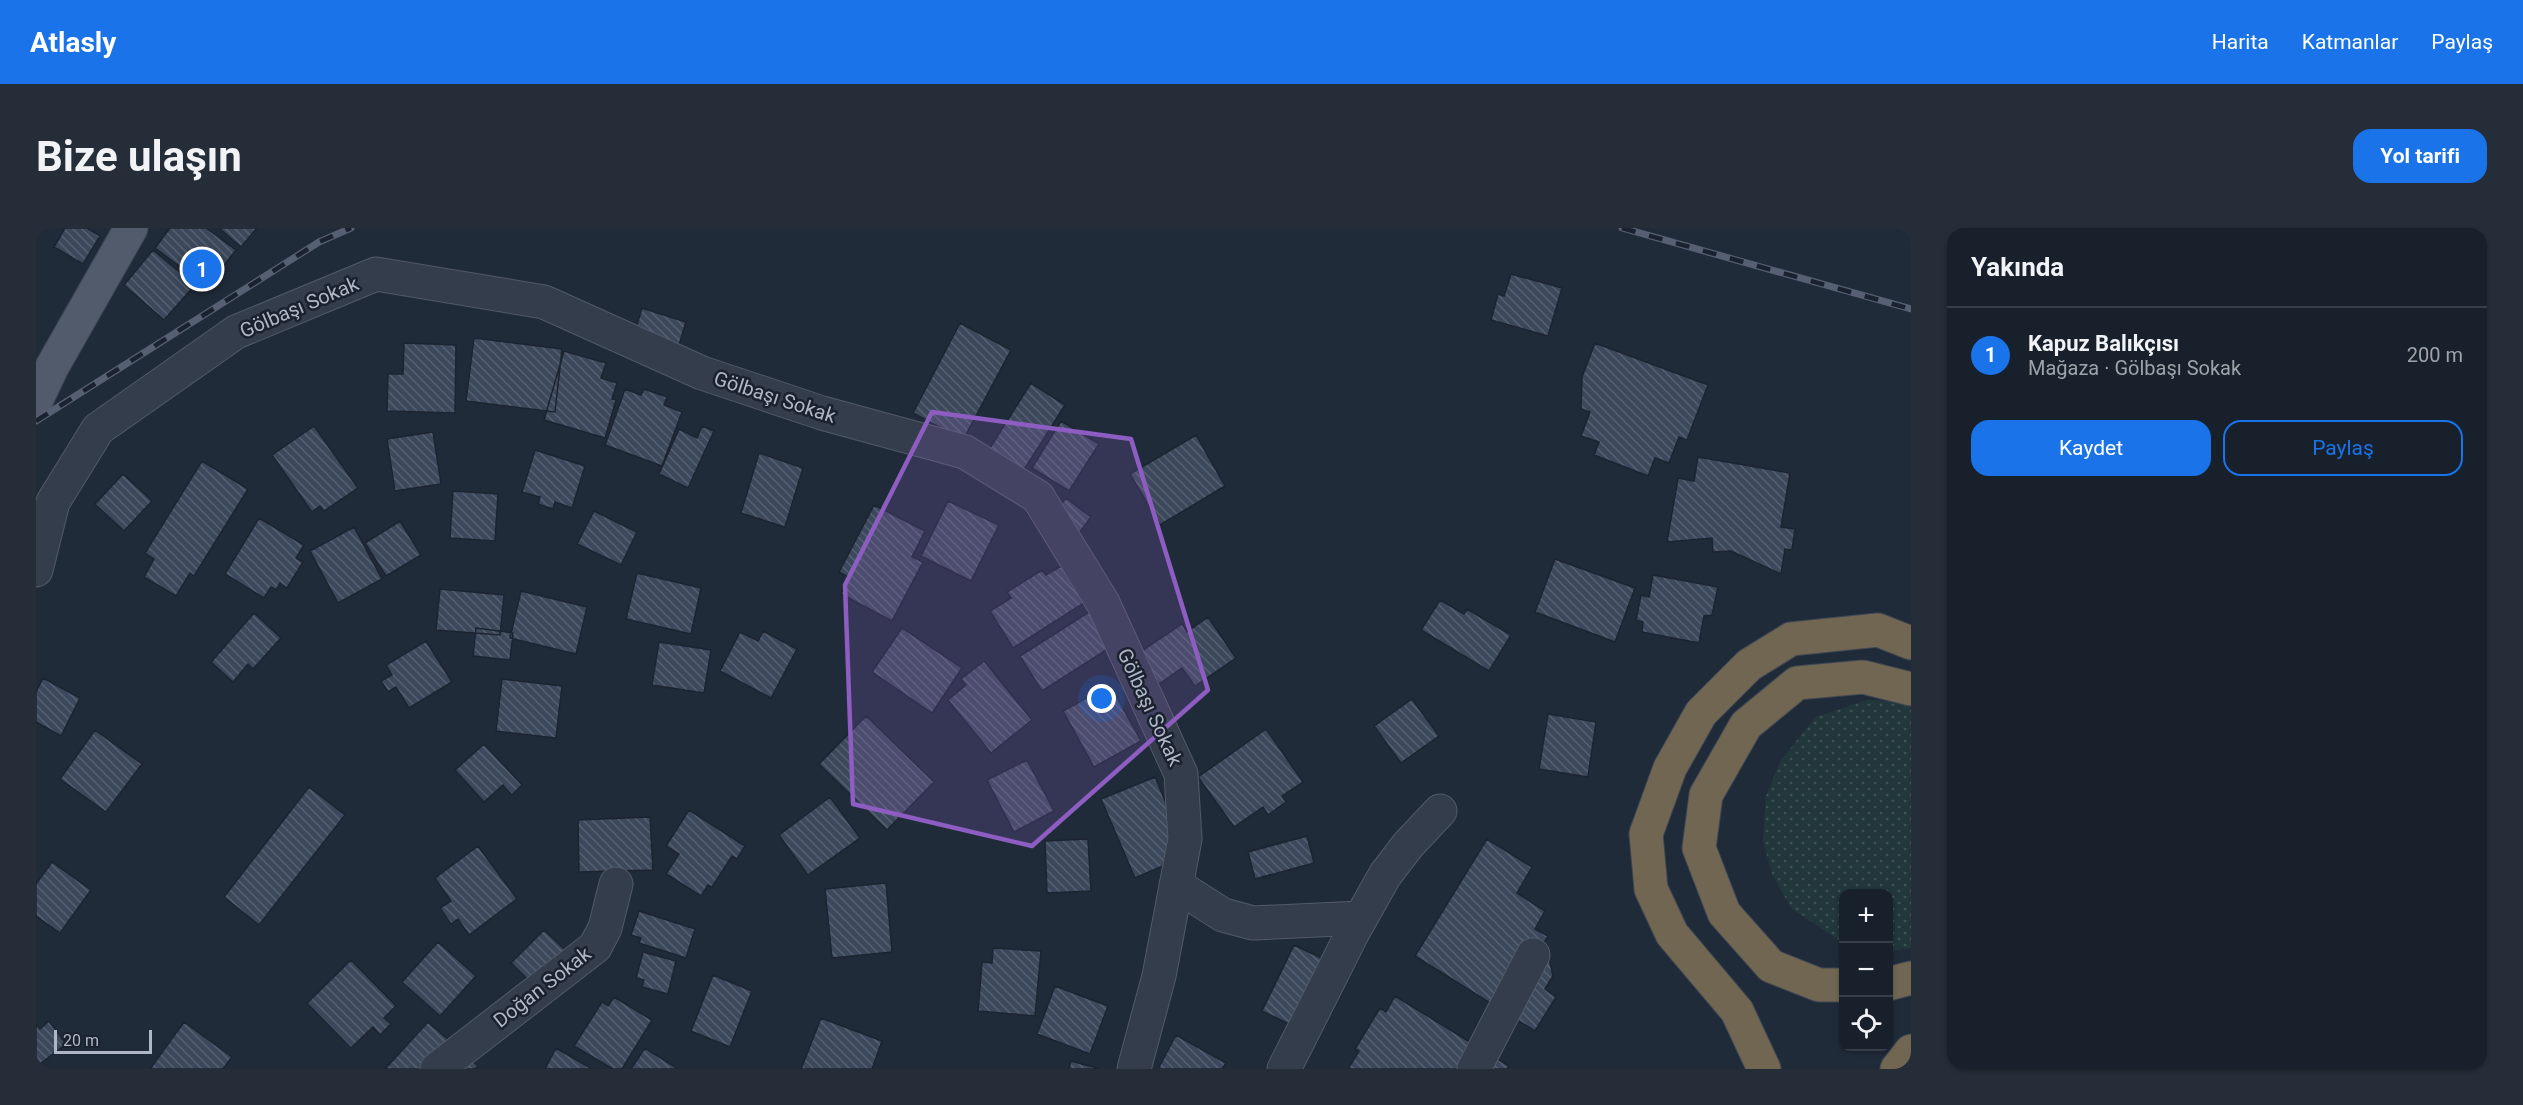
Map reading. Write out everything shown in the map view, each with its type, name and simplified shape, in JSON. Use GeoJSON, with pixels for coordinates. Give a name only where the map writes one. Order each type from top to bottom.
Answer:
{"type":"FeatureCollection","features":[{"type":"Feature","properties":{"kind":"highway"},"geometry":{"type":"LineString","coordinates":[[1764,1069],[1737,1011],[1672,934],[1651,889],[1646,834],[1670,768],[1701,713],[1749,665],[1791,639],[1878,630],[1911,643]]}},
{"type":"Feature","properties":{"kind":"highway"},"geometry":{"type":"LineString","coordinates":[[1839,985],[1820,985],[1771,966],[1724,913],[1699,848],[1706,795],[1746,725],[1797,683],[1863,677],[1911,689]]}},
{"type":"Feature","properties":{"kind":"highway"},"geometry":{"type":"LineString","coordinates":[[1893,983],[1911,978]]}},
{"type":"Feature","properties":{"kind":"highway"},"geometry":{"type":"LineString","coordinates":[[1898,1069],[1911,1051]]}},
{"type":"Feature","properties":{"kind":"main road"},"geometry":{"type":"LineString","coordinates":[[36,401],[52,367],[131,228]]}},
{"type":"Feature","properties":{"kind":"street","name":"Gölbaşı Sokak"},"geometry":{"type":"LineString","coordinates":[[36,570],[53,502],[98,429],[236,332],[376,274],[544,302],[702,373],[822,414],[965,452],[1038,497],[1102,603],[1181,774],[1185,839],[1158,976],[1134,1069]]}},
{"type":"Feature","properties":{"kind":"street"},"geometry":{"type":"LineString","coordinates":[[1284,1069],[1385,874],[1440,811]]}},
{"type":"Feature","properties":{"kind":"street","name":"Doğan Sokak"},"geometry":{"type":"LineString","coordinates":[[437,1069],[595,947],[605,928],[616,884]]}},
{"type":"Feature","properties":{"kind":"street"},"geometry":{"type":"LineString","coordinates":[[1176,885],[1222,915],[1253,923],[1361,918]]}},
{"type":"Feature","properties":{"kind":"street"},"geometry":{"type":"LineString","coordinates":[[1474,1069],[1533,955]]}},
{"type":"Feature","properties":{"kind":"highlighted area"},"geometry":{"type":"Polygon","coordinates":[[[932,412],[1131,439],[1208,690],[1032,846],[853,804],[845,585],[932,412]]]}},
{"type":"Feature","properties":{"kind":"green space"},"geometry":{"type":"Polygon","coordinates":[[[1867,700],[1911,702],[1911,948],[1893,950],[1893,889],[1839,889],[1839,940],[1791,908],[1772,874],[1763,841],[1766,796],[1781,760],[1816,717],[1867,700]]]}},
{"type":"Feature","properties":{"kind":"building"},"geometry":{"type":"Polygon","coordinates":[[[65,228],[87,228],[100,236],[83,264],[54,247],[65,228]]]}},
{"type":"Feature","properties":{"kind":"building"},"geometry":{"type":"Polygon","coordinates":[[[170,228],[206,228],[236,250],[207,287],[155,248],[170,228]]]}},
{"type":"Feature","properties":{"kind":"building"},"geometry":{"type":"Polygon","coordinates":[[[219,228],[257,228],[241,247],[219,228]]]}},
{"type":"Feature","properties":{"kind":"building"},"geometry":{"type":"Polygon","coordinates":[[[153,250],[195,285],[164,320],[124,285],[153,250]]]}},
{"type":"Feature","properties":{"kind":"building"},"geometry":{"type":"Polygon","coordinates":[[[1511,274],[1562,288],[1548,336],[1491,320],[1498,294],[1504,296],[1511,274]]]}},
{"type":"Feature","properties":{"kind":"building"},"geometry":{"type":"Polygon","coordinates":[[[642,308],[686,322],[672,368],[630,348],[642,308]]]}},
{"type":"Feature","properties":{"kind":"building"},"geometry":{"type":"Polygon","coordinates":[[[960,323],[1011,350],[963,440],[913,413],[960,323]]]}},
{"type":"Feature","properties":{"kind":"building"},"geometry":{"type":"Polygon","coordinates":[[[474,338],[562,349],[555,412],[466,401],[474,338]]]}},
{"type":"Feature","properties":{"kind":"building"},"geometry":{"type":"Polygon","coordinates":[[[404,343],[456,345],[455,413],[387,411],[388,374],[403,374],[404,343]]]}},
{"type":"Feature","properties":{"kind":"building"},"geometry":{"type":"Polygon","coordinates":[[[1595,343],[1708,385],[1687,440],[1679,437],[1669,463],[1655,458],[1648,476],[1594,455],[1599,442],[1581,436],[1590,412],[1581,409],[1582,377],[1595,343]]]}},
{"type":"Feature","properties":{"kind":"building"},"geometry":{"type":"Polygon","coordinates":[[[564,351],[606,363],[601,378],[617,383],[612,399],[616,400],[605,438],[544,420],[564,351]]]}},
{"type":"Feature","properties":{"kind":"building"},"geometry":{"type":"Polygon","coordinates":[[[1031,383],[1065,405],[1024,470],[990,448],[1031,383]]]}},
{"type":"Feature","properties":{"kind":"building"},"geometry":{"type":"Polygon","coordinates":[[[625,389],[641,395],[644,389],[667,397],[664,405],[682,412],[662,466],[605,445],[625,389]]]}},
{"type":"Feature","properties":{"kind":"building"},"geometry":{"type":"Polygon","coordinates":[[[1061,421],[1099,444],[1069,491],[1032,468],[1061,421]]]}},
{"type":"Feature","properties":{"kind":"building"},"geometry":{"type":"Polygon","coordinates":[[[314,426],[358,488],[324,511],[320,506],[312,512],[272,455],[314,426]]]}},
{"type":"Feature","properties":{"kind":"building"},"geometry":{"type":"Polygon","coordinates":[[[702,426],[714,431],[688,488],[659,474],[679,429],[697,438],[702,426]]]}},
{"type":"Feature","properties":{"kind":"building"},"geometry":{"type":"Polygon","coordinates":[[[433,432],[441,484],[395,491],[387,439],[433,432]]]}},
{"type":"Feature","properties":{"kind":"building"},"geometry":{"type":"Polygon","coordinates":[[[1196,435],[1225,486],[1160,525],[1130,474],[1196,435]]]}},
{"type":"Feature","properties":{"kind":"building"},"geometry":{"type":"Polygon","coordinates":[[[535,450],[585,466],[572,508],[555,502],[553,509],[538,504],[540,497],[522,492],[535,450]]]}},
{"type":"Feature","properties":{"kind":"building"},"geometry":{"type":"Polygon","coordinates":[[[759,453],[803,468],[785,527],[741,513],[759,453]]]}},
{"type":"Feature","properties":{"kind":"building"},"geometry":{"type":"Polygon","coordinates":[[[1698,457],[1790,473],[1781,527],[1795,529],[1792,550],[1785,549],[1781,574],[1731,551],[1713,552],[1712,538],[1667,542],[1678,478],[1694,481],[1698,457]]]}},
{"type":"Feature","properties":{"kind":"building"},"geometry":{"type":"Polygon","coordinates":[[[202,461],[248,489],[194,576],[190,573],[176,596],[144,577],[154,559],[145,553],[202,461]]]}},
{"type":"Feature","properties":{"kind":"building"},"geometry":{"type":"Polygon","coordinates":[[[123,474],[152,501],[124,531],[95,504],[123,474]]]}},
{"type":"Feature","properties":{"kind":"building"},"geometry":{"type":"Polygon","coordinates":[[[453,491],[498,494],[495,541],[450,538],[453,491]]]}},
{"type":"Feature","properties":{"kind":"building"},"geometry":{"type":"Polygon","coordinates":[[[1066,498],[1091,517],[1079,533],[1067,524],[1059,507],[1066,498]]]}},
{"type":"Feature","properties":{"kind":"building"},"geometry":{"type":"Polygon","coordinates":[[[948,501],[999,525],[971,581],[921,556],[948,501]]]}},
{"type":"Feature","properties":{"kind":"building"},"geometry":{"type":"Polygon","coordinates":[[[874,505],[925,531],[912,557],[923,562],[892,621],[841,594],[850,578],[839,572],[874,505]]]}},
{"type":"Feature","properties":{"kind":"building"},"geometry":{"type":"Polygon","coordinates":[[[594,511],[637,532],[621,565],[577,544],[594,511]]]}},
{"type":"Feature","properties":{"kind":"building"},"geometry":{"type":"Polygon","coordinates":[[[259,518],[304,545],[296,558],[303,562],[287,588],[280,583],[276,590],[271,587],[264,598],[225,574],[259,518]]]}},
{"type":"Feature","properties":{"kind":"building"},"geometry":{"type":"Polygon","coordinates":[[[400,521],[421,555],[386,576],[365,543],[400,521]]]}},
{"type":"Feature","properties":{"kind":"building"},"geometry":{"type":"Polygon","coordinates":[[[354,527],[382,579],[338,603],[310,551],[354,527]]]}},
{"type":"Feature","properties":{"kind":"building"},"geometry":{"type":"Polygon","coordinates":[[[1555,559],[1635,588],[1615,642],[1535,612],[1555,559]]]}},
{"type":"Feature","properties":{"kind":"building"},"geometry":{"type":"Polygon","coordinates":[[[1061,566],[1084,603],[1013,648],[990,611],[1011,598],[1007,592],[1042,570],[1046,575],[1061,566]]]}},
{"type":"Feature","properties":{"kind":"building"},"geometry":{"type":"Polygon","coordinates":[[[637,573],[701,588],[691,634],[626,619],[637,573]]]}},
{"type":"Feature","properties":{"kind":"building"},"geometry":{"type":"Polygon","coordinates":[[[1653,575],[1718,587],[1712,615],[1704,616],[1699,643],[1642,632],[1643,622],[1636,620],[1641,595],[1649,597],[1653,575]]]}},
{"type":"Feature","properties":{"kind":"building"},"geometry":{"type":"Polygon","coordinates":[[[440,589],[504,595],[500,635],[436,630],[440,589]]]}},
{"type":"Feature","properties":{"kind":"building"},"geometry":{"type":"Polygon","coordinates":[[[521,591],[587,607],[576,654],[510,638],[521,591]]]}},
{"type":"Feature","properties":{"kind":"building"},"geometry":{"type":"Polygon","coordinates":[[[1440,600],[1464,614],[1467,609],[1511,635],[1489,671],[1421,630],[1440,600]]]}},
{"type":"Feature","properties":{"kind":"building"},"geometry":{"type":"Polygon","coordinates":[[[1089,612],[1111,647],[1042,691],[1020,656],[1089,612]]]}},
{"type":"Feature","properties":{"kind":"building"},"geometry":{"type":"Polygon","coordinates":[[[254,613],[281,638],[253,669],[248,664],[233,682],[211,662],[254,613]]]}},
{"type":"Feature","properties":{"kind":"building"},"geometry":{"type":"Polygon","coordinates":[[[1208,617],[1236,658],[1195,686],[1182,668],[1159,684],[1139,653],[1182,624],[1187,632],[1208,617]]]}},
{"type":"Feature","properties":{"kind":"building"},"geometry":{"type":"Polygon","coordinates":[[[476,628],[513,633],[510,660],[473,656],[476,628]]]}},
{"type":"Feature","properties":{"kind":"building"},"geometry":{"type":"Polygon","coordinates":[[[902,628],[962,668],[932,713],[872,672],[902,628]]]}},
{"type":"Feature","properties":{"kind":"building"},"geometry":{"type":"Polygon","coordinates":[[[763,631],[797,649],[771,698],[720,671],[740,632],[758,641],[763,631]]]}},
{"type":"Feature","properties":{"kind":"building"},"geometry":{"type":"Polygon","coordinates":[[[426,641],[452,682],[409,708],[396,687],[388,692],[381,681],[392,675],[386,665],[426,641]]]}},
{"type":"Feature","properties":{"kind":"building"},"geometry":{"type":"Polygon","coordinates":[[[659,642],[711,650],[704,693],[652,685],[659,642]]]}},
{"type":"Feature","properties":{"kind":"building"},"geometry":{"type":"Polygon","coordinates":[[[984,661],[1032,720],[991,753],[948,700],[966,685],[961,679],[984,661]]]}},
{"type":"Feature","properties":{"kind":"building"},"geometry":{"type":"Polygon","coordinates":[[[43,678],[80,698],[61,736],[36,722],[36,692],[43,678]]]}},
{"type":"Feature","properties":{"kind":"building"},"geometry":{"type":"Polygon","coordinates":[[[502,679],[562,686],[556,738],[496,731],[502,679]]]}},
{"type":"Feature","properties":{"kind":"building"},"geometry":{"type":"Polygon","coordinates":[[[1110,685],[1141,741],[1094,767],[1063,711],[1110,685]]]}},
{"type":"Feature","properties":{"kind":"building"},"geometry":{"type":"Polygon","coordinates":[[[1412,699],[1439,736],[1401,763],[1374,726],[1412,699]]]}},
{"type":"Feature","properties":{"kind":"building"},"geometry":{"type":"Polygon","coordinates":[[[1548,714],[1596,722],[1588,777],[1539,769],[1548,714]]]}},
{"type":"Feature","properties":{"kind":"building"},"geometry":{"type":"Polygon","coordinates":[[[866,716],[934,782],[887,830],[819,764],[866,716]]]}},
{"type":"Feature","properties":{"kind":"building"},"geometry":{"type":"Polygon","coordinates":[[[1266,729],[1303,782],[1282,796],[1286,802],[1268,815],[1263,807],[1234,827],[1198,777],[1266,729]]]}},
{"type":"Feature","properties":{"kind":"building"},"geometry":{"type":"Polygon","coordinates":[[[95,730],[142,764],[106,812],[60,779],[95,730]]]}},
{"type":"Feature","properties":{"kind":"building"},"geometry":{"type":"Polygon","coordinates":[[[484,744],[522,785],[512,795],[503,785],[484,802],[455,770],[484,744]]]}},
{"type":"Feature","properties":{"kind":"building"},"geometry":{"type":"Polygon","coordinates":[[[1027,760],[1054,811],[1014,832],[987,780],[1027,760]]]}},
{"type":"Feature","properties":{"kind":"building"},"geometry":{"type":"Polygon","coordinates":[[[1155,777],[1188,855],[1135,878],[1101,799],[1155,777]]]}},
{"type":"Feature","properties":{"kind":"building"},"geometry":{"type":"Polygon","coordinates":[[[309,787],[345,815],[259,925],[224,897],[309,787]]]}},
{"type":"Feature","properties":{"kind":"building"},"geometry":{"type":"Polygon","coordinates":[[[830,797],[860,838],[808,875],[779,835],[830,797]]]}},
{"type":"Feature","properties":{"kind":"building"},"geometry":{"type":"Polygon","coordinates":[[[689,810],[745,846],[737,859],[732,856],[712,887],[708,885],[701,896],[666,874],[679,854],[666,846],[689,810]]]}},
{"type":"Feature","properties":{"kind":"building"},"geometry":{"type":"Polygon","coordinates":[[[650,817],[653,870],[579,872],[578,820],[650,817]]]}},
{"type":"Feature","properties":{"kind":"building"},"geometry":{"type":"Polygon","coordinates":[[[1307,836],[1314,863],[1255,879],[1248,852],[1307,836]]]}},
{"type":"Feature","properties":{"kind":"building"},"geometry":{"type":"Polygon","coordinates":[[[1088,839],[1091,891],[1047,893],[1045,841],[1088,839]]]}},
{"type":"Feature","properties":{"kind":"building"},"geometry":{"type":"Polygon","coordinates":[[[1487,839],[1532,867],[1517,893],[1545,911],[1535,929],[1548,936],[1541,948],[1548,952],[1553,976],[1545,989],[1556,997],[1535,1031],[1415,956],[1487,839]]]}},
{"type":"Feature","properties":{"kind":"building"},"geometry":{"type":"Polygon","coordinates":[[[478,846],[517,899],[469,935],[458,919],[451,924],[440,908],[451,901],[435,878],[478,846]]]}},
{"type":"Feature","properties":{"kind":"building"},"geometry":{"type":"Polygon","coordinates":[[[52,862],[91,890],[60,933],[36,916],[36,884],[52,862]]]}},
{"type":"Feature","properties":{"kind":"building"},"geometry":{"type":"Polygon","coordinates":[[[886,883],[892,952],[832,958],[825,889],[886,883]]]}},
{"type":"Feature","properties":{"kind":"building"},"geometry":{"type":"Polygon","coordinates":[[[639,911],[695,929],[686,958],[639,943],[641,938],[631,935],[639,911]]]}},
{"type":"Feature","properties":{"kind":"building"},"geometry":{"type":"Polygon","coordinates":[[[544,930],[582,966],[549,1000],[511,963],[544,930]]]}},
{"type":"Feature","properties":{"kind":"building"},"geometry":{"type":"Polygon","coordinates":[[[438,942],[476,976],[440,1016],[402,982],[438,942]]]}},
{"type":"Feature","properties":{"kind":"building"},"geometry":{"type":"Polygon","coordinates":[[[1294,945],[1340,967],[1308,1033],[1262,1011],[1294,945]]]}},
{"type":"Feature","properties":{"kind":"building"},"geometry":{"type":"Polygon","coordinates":[[[993,948],[1041,951],[1035,1016],[978,1011],[982,962],[992,963],[993,948]]]}},
{"type":"Feature","properties":{"kind":"building"},"geometry":{"type":"Polygon","coordinates":[[[643,952],[676,961],[668,994],[642,987],[644,980],[636,978],[643,952]]]}},
{"type":"Feature","properties":{"kind":"building"},"geometry":{"type":"Polygon","coordinates":[[[351,960],[396,1006],[384,1018],[391,1024],[380,1035],[373,1027],[351,1048],[307,1003],[351,960]]]}},
{"type":"Feature","properties":{"kind":"building"},"geometry":{"type":"Polygon","coordinates":[[[713,975],[752,991],[730,1047],[691,1031],[713,975]]]}},
{"type":"Feature","properties":{"kind":"building"},"geometry":{"type":"Polygon","coordinates":[[[1055,986],[1108,1006],[1090,1054],[1037,1034],[1055,986]]]}},
{"type":"Feature","properties":{"kind":"building"},"geometry":{"type":"Polygon","coordinates":[[[1395,996],[1509,1066],[1507,1069],[1348,1069],[1359,1051],[1355,1049],[1380,1008],[1386,1012],[1395,996]]]}},
{"type":"Feature","properties":{"kind":"building"},"geometry":{"type":"Polygon","coordinates":[[[614,997],[652,1020],[622,1069],[613,1069],[574,1046],[602,1002],[608,1006],[614,997]]]}},
{"type":"Feature","properties":{"kind":"building"},"geometry":{"type":"Polygon","coordinates":[[[821,1018],[882,1041],[872,1069],[801,1069],[821,1018]]]}},
{"type":"Feature","properties":{"kind":"building"},"geometry":{"type":"Polygon","coordinates":[[[49,1021],[66,1044],[36,1067],[36,1024],[40,1029],[49,1021]]]}},
{"type":"Feature","properties":{"kind":"building"},"geometry":{"type":"Polygon","coordinates":[[[184,1022],[232,1057],[223,1069],[150,1069],[184,1022]]]}},
{"type":"Feature","properties":{"kind":"building"},"geometry":{"type":"Polygon","coordinates":[[[428,1022],[478,1066],[475,1069],[385,1069],[428,1022]]]}},
{"type":"Feature","properties":{"kind":"building"},"geometry":{"type":"Polygon","coordinates":[[[1176,1035],[1226,1063],[1222,1069],[1158,1069],[1176,1035]]]}},
{"type":"Feature","properties":{"kind":"building"},"geometry":{"type":"Polygon","coordinates":[[[556,1048],[592,1069],[545,1069],[556,1048]]]}},
{"type":"Feature","properties":{"kind":"building"},"geometry":{"type":"Polygon","coordinates":[[[645,1048],[678,1069],[631,1069],[645,1048]]]}},
{"type":"Feature","properties":{"kind":"building"},"geometry":{"type":"Polygon","coordinates":[[[1071,1061],[1100,1069],[1069,1069],[1071,1061]]]}},
{"type":"Feature","properties":{"kind":"railway"},"geometry":{"type":"LineString","coordinates":[[36,421],[319,242],[351,228]]}},
{"type":"Feature","properties":{"kind":"railway"},"geometry":{"type":"LineString","coordinates":[[1622,228],[1911,309]]}},
{"type":"Feature","properties":{"kind":"place","name":"Kapuz Balıkçısı"},"geometry":{"type":"Point","coordinates":[202,269]}}]}
